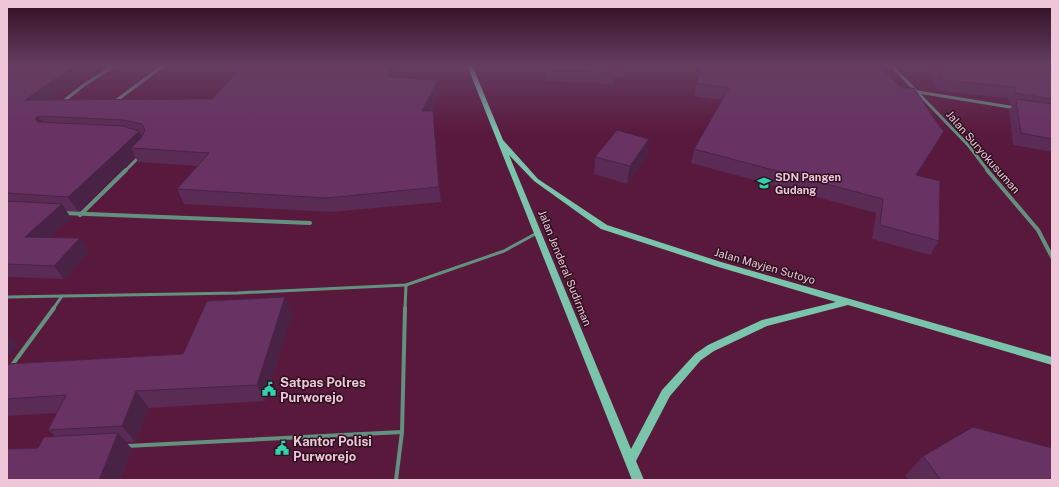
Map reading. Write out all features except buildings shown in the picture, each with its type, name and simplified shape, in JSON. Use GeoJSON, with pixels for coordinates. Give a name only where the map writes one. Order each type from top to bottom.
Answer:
{"type":"FeatureCollection","features":[{"type":"Feature","properties":{"kind":"main road","name":"Jalan Jenderal Sudirman"},"geometry":{"type":"LineString","coordinates":[[478,88],[638,480]]}},
{"type":"Feature","properties":{"kind":"main road","name":"Jalan Mayjen Sutoyo"},"geometry":{"type":"LineString","coordinates":[[499,140],[536,180],[604,227],[718,264],[1052,361]]}},
{"type":"Feature","properties":{"kind":"main road"},"geometry":{"type":"LineString","coordinates":[[630,461],[666,393],[698,357],[711,348],[765,323],[847,302]]}},
{"type":"Feature","properties":{"kind":"street"},"geometry":{"type":"LineString","coordinates":[[72,105],[67,105],[64,102],[71,94],[81,88]]}},
{"type":"Feature","properties":{"kind":"street"},"geometry":{"type":"LineString","coordinates":[[119,104],[111,104],[133,88]]}},
{"type":"Feature","properties":{"kind":"street","name":"Jalan Suryokusuman"},"geometry":{"type":"LineString","coordinates":[[914,88],[970,146],[980,162],[1038,230],[1052,257]]}},
{"type":"Feature","properties":{"kind":"street"},"geometry":{"type":"LineString","coordinates":[[918,92],[1022,109]]}},
{"type":"Feature","properties":{"kind":"street"},"geometry":{"type":"LineString","coordinates":[[80,215],[142,154]]}},
{"type":"Feature","properties":{"kind":"street"},"geometry":{"type":"LineString","coordinates":[[57,213],[310,223]]}},
{"type":"Feature","properties":{"kind":"lane"},"geometry":{"type":"LineString","coordinates":[[7,297],[237,293],[406,285],[504,251],[537,233]]}},
{"type":"Feature","properties":{"kind":"lane"},"geometry":{"type":"LineString","coordinates":[[396,480],[402,432],[406,285]]}},
{"type":"Feature","properties":{"kind":"lane"},"geometry":{"type":"LineString","coordinates":[[7,372],[62,296]]}},
{"type":"Feature","properties":{"kind":"lane"},"geometry":{"type":"LineString","coordinates":[[125,446],[402,432]]}},
{"type":"Feature","properties":{"kind":"place","name":"SDN Pangen Gudang"},"geometry":{"type":"Point","coordinates":[764,183]}},
{"type":"Feature","properties":{"kind":"place","name":"Satpas Polres Purworejo"},"geometry":{"type":"Point","coordinates":[269,389]}},
{"type":"Feature","properties":{"kind":"place","name":"Kantor Polisi Purworejo"},"geometry":{"type":"Point","coordinates":[282,448]}}]}
